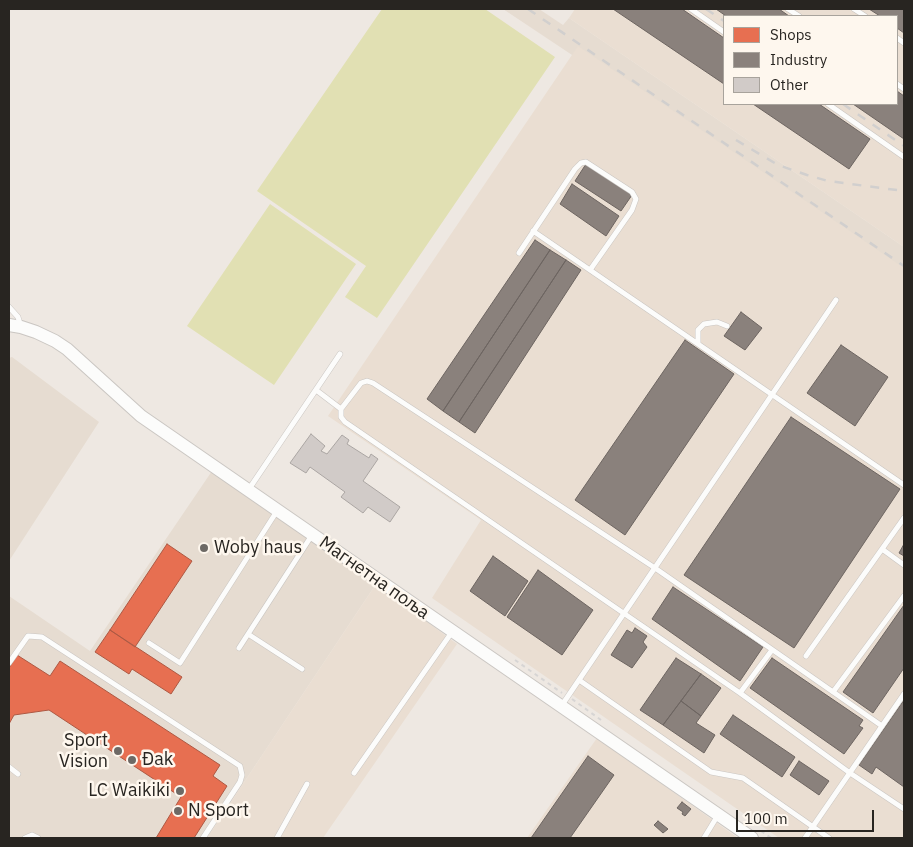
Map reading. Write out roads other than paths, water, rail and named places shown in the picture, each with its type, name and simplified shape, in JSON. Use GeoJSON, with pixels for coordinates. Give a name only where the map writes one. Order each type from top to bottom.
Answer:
{"type":"FeatureCollection","features":[{"type":"Feature","properties":{"kind":"street","name":"Магнетна поља"},"geometry":{"type":"LineString","coordinates":[[15,326],[36,332],[67,349],[140,416],[752,838]]}},
{"type":"Feature","properties":{"kind":"lane"},"geometry":{"type":"LineString","coordinates":[[692,9],[723,31]]}},
{"type":"Feature","properties":{"kind":"lane"},"geometry":{"type":"LineString","coordinates":[[829,105],[904,157]]}},
{"type":"Feature","properties":{"kind":"lane"},"geometry":{"type":"LineString","coordinates":[[519,252],[575,169],[581,163],[588,163],[632,192],[636,199],[632,210],[590,270]]}},
{"type":"Feature","properties":{"kind":"lane"},"geometry":{"type":"LineString","coordinates":[[534,231],[904,485]]}},
{"type":"Feature","properties":{"kind":"lane"},"geometry":{"type":"LineString","coordinates":[[561,707],[836,300]]}},
{"type":"Feature","properties":{"kind":"lane","name":"Магнетна поља"},"geometry":{"type":"LineString","coordinates":[[9,307],[18,317],[15,326]]}},
{"type":"Feature","properties":{"kind":"lane"},"geometry":{"type":"LineString","coordinates":[[698,343],[698,330],[704,324],[717,322],[727,326]]}},
{"type":"Feature","properties":{"kind":"lane"},"geometry":{"type":"LineString","coordinates":[[248,490],[340,354]]}},
{"type":"Feature","properties":{"kind":"lane"},"geometry":{"type":"LineString","coordinates":[[882,726],[655,568],[373,383],[367,381],[361,383],[341,410],[341,417],[345,422],[740,693],[850,773],[904,809]]}},
{"type":"Feature","properties":{"kind":"lane"},"geometry":{"type":"LineString","coordinates":[[316,390],[341,410]]}},
{"type":"Feature","properties":{"kind":"lane"},"geometry":{"type":"LineString","coordinates":[[149,642],[180,663],[277,510]]}},
{"type":"Feature","properties":{"kind":"lane"},"geometry":{"type":"LineString","coordinates":[[806,656],[904,518]]}},
{"type":"Feature","properties":{"kind":"lane"},"geometry":{"type":"LineString","coordinates":[[239,648],[312,535]]}},
{"type":"Feature","properties":{"kind":"lane"},"geometry":{"type":"LineString","coordinates":[[882,549],[904,565]]}},
{"type":"Feature","properties":{"kind":"lane"},"geometry":{"type":"LineString","coordinates":[[833,692],[904,596]]}},
{"type":"Feature","properties":{"kind":"lane"},"geometry":{"type":"LineString","coordinates":[[354,773],[452,632]]}},
{"type":"Feature","properties":{"kind":"lane"},"geometry":{"type":"LineString","coordinates":[[248,634],[302,669]]}},
{"type":"Feature","properties":{"kind":"lane"},"geometry":{"type":"LineString","coordinates":[[9,663],[28,636],[42,637],[240,766],[242,775],[240,782],[203,838]]}},
{"type":"Feature","properties":{"kind":"lane"},"geometry":{"type":"LineString","coordinates":[[740,693],[772,650]]}},
{"type":"Feature","properties":{"kind":"lane"},"geometry":{"type":"LineString","coordinates":[[579,680],[711,772],[743,778],[830,838]]}},
{"type":"Feature","properties":{"kind":"lane"},"geometry":{"type":"LineString","coordinates":[[805,838],[904,694]]}},
{"type":"Feature","properties":{"kind":"lane"},"geometry":{"type":"LineString","coordinates":[[9,767],[18,774]]}},
{"type":"Feature","properties":{"kind":"lane"},"geometry":{"type":"LineString","coordinates":[[277,838],[307,784]]}},
{"type":"Feature","properties":{"kind":"lane"},"geometry":{"type":"LineString","coordinates":[[704,838],[718,815]]}},
{"type":"Feature","properties":{"kind":"lane"},"geometry":{"type":"LineString","coordinates":[[25,838],[32,835],[38,838]]}},
{"type":"Feature","properties":{"kind":"railway"},"geometry":{"type":"LineString","coordinates":[[528,9],[904,266]]}},
{"type":"Feature","properties":{"kind":"railway"},"geometry":{"type":"LineString","coordinates":[[706,9],[723,20]]}},
{"type":"Feature","properties":{"kind":"railway"},"geometry":{"type":"LineString","coordinates":[[844,105],[904,146]]}},
{"type":"Feature","properties":{"kind":"railway"},"geometry":{"type":"LineString","coordinates":[[736,140],[778,165],[807,175],[828,181],[904,191]]}},
{"type":"Feature","properties":{"kind":"place","name":"Woby haus"},"geometry":{"type":"Point","coordinates":[204,548]}},
{"type":"Feature","properties":{"kind":"place","name":"Sport Vision"},"geometry":{"type":"Point","coordinates":[118,751]}},
{"type":"Feature","properties":{"kind":"place","name":"Đak"},"geometry":{"type":"Point","coordinates":[132,760]}},
{"type":"Feature","properties":{"kind":"place","name":"LC Waikiki"},"geometry":{"type":"Point","coordinates":[180,791]}},
{"type":"Feature","properties":{"kind":"place","name":"N Sport"},"geometry":{"type":"Point","coordinates":[178,811]}}]}
